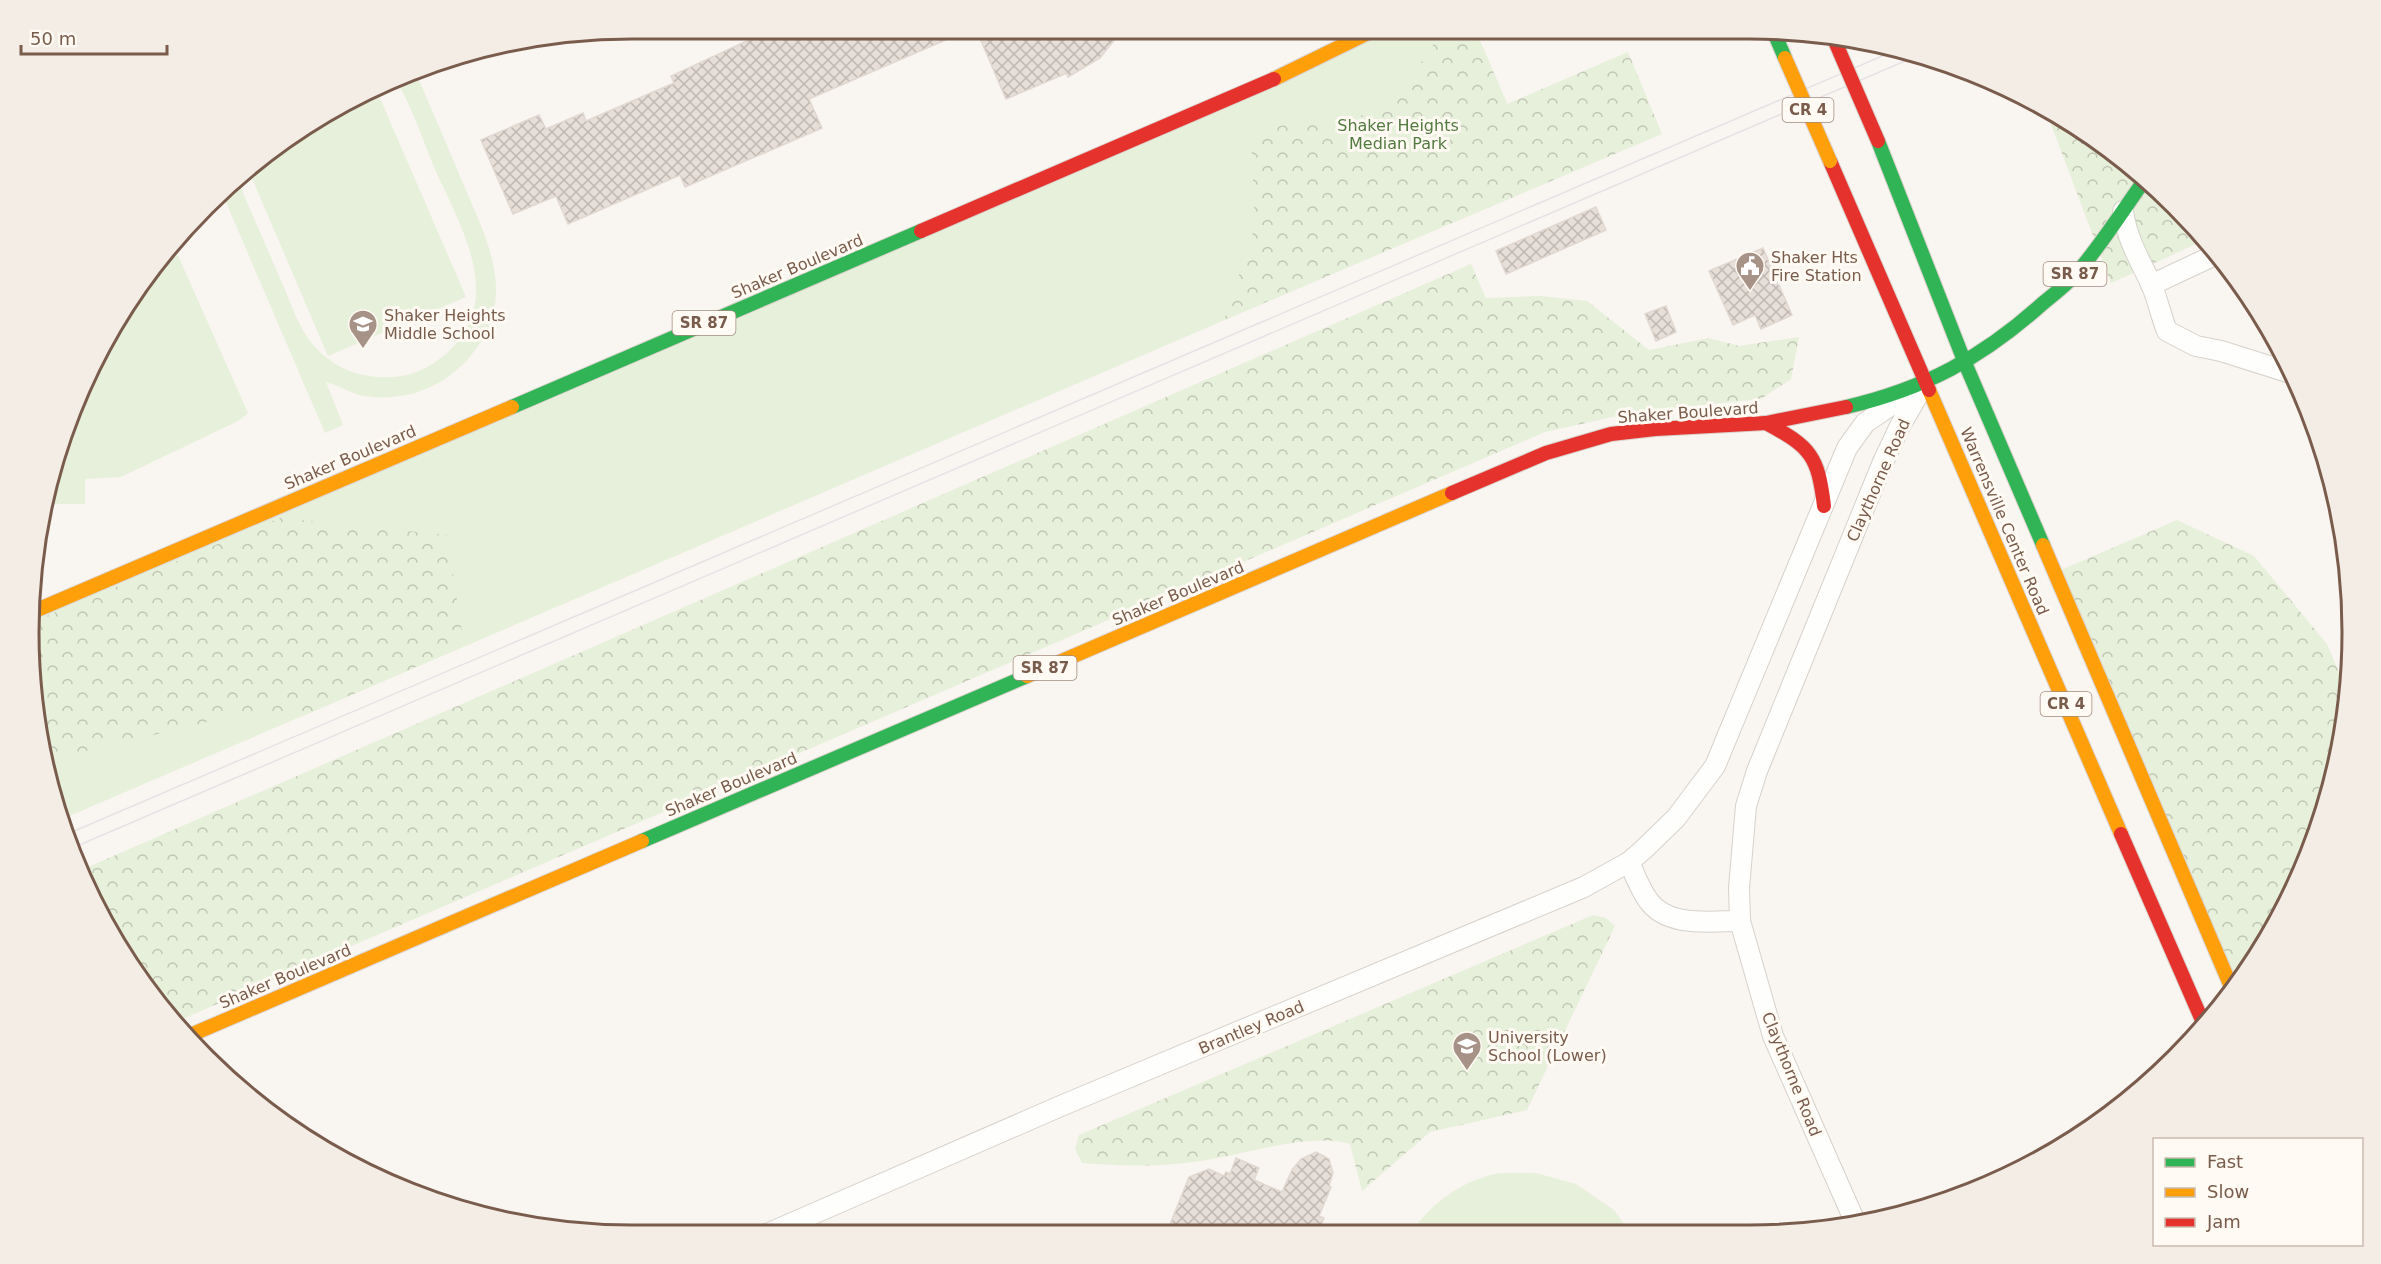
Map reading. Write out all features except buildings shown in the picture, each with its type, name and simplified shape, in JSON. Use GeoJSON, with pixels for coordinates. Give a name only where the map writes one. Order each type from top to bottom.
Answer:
{"type":"FeatureCollection","features":[{"type":"Feature","properties":{"kind":"main road","name":"Shaker Boulevard"},"geometry":{"type":"LineString","coordinates":[[40,609],[1266,83],[1356,39]]}},
{"type":"Feature","properties":{"kind":"main road","name":"Warrensville Center Road"},"geometry":{"type":"LineString","coordinates":[[1777,40],[2200,1016]]}},
{"type":"Feature","properties":{"kind":"main road","name":"Warrensville Center Road"},"geometry":{"type":"LineString","coordinates":[[1836,46],[1878,141],[1965,363],[2228,980]]}},
{"type":"Feature","properties":{"kind":"main road","name":"Shaker Boulevard"},"geometry":{"type":"LineString","coordinates":[[196,1033],[1546,453],[1592,438],[1632,431],[1766,423],[1875,400],[1926,381],[1965,363],[2030,315],[2074,276],[2140,186]]}},
{"type":"Feature","properties":{"kind":"main road"},"geometry":{"type":"LineString","coordinates":[[1766,423],[1796,438],[1810,452],[1820,474],[1824,506]]}},
{"type":"Feature","properties":{"kind":"street"},"geometry":{"type":"LineString","coordinates":[[2123,211],[2127,235],[2151,285],[2167,331],[2196,346],[2221,351],[2281,370]]}},
{"type":"Feature","properties":{"kind":"street"},"geometry":{"type":"LineString","coordinates":[[2151,285],[2209,258]]}},
{"type":"Feature","properties":{"kind":"street","name":"Claythorne Road"},"geometry":{"type":"LineString","coordinates":[[1706,780],[1723,750],[1847,448],[1857,433],[1878,413],[1926,381]]}},
{"type":"Feature","properties":{"kind":"street","name":"Claythorne Road"},"geometry":{"type":"LineString","coordinates":[[1852,1216],[1773,1036],[1740,921],[1738,888],[1741,848],[1746,806],[1757,771],[1883,462],[1900,426],[1926,381]]}},
{"type":"Feature","properties":{"kind":"street","name":"Brantley Road"},"geometry":{"type":"LineString","coordinates":[[788,1225],[1063,1105],[1584,887],[1629,862],[1676,818],[1706,780]]}},
{"type":"Feature","properties":{"kind":"street"},"geometry":{"type":"LineString","coordinates":[[1629,862],[1648,902],[1665,914],[1687,920],[1740,921]]}},
{"type":"Feature","properties":{"kind":"green space","name":"Shaker Heights Median Park"},"geometry":{"type":"Polygon","coordinates":[[[1353,39],[1479,39],[1542,184],[68,817],[50,748],[44,709],[40,671],[40,609],[1353,39]]]}},
{"type":"Feature","properties":{"kind":"green space"},"geometry":{"type":"Polygon","coordinates":[[[1437,39],[1479,39],[1507,104],[1628,52],[1662,134],[1224,320],[1255,227],[1251,132],[1297,124],[1337,121],[1365,114],[1378,107],[1400,89],[1437,39]]]}},
{"type":"Feature","properties":{"kind":"green space"},"geometry":{"type":"Polygon","coordinates":[[[418,79],[481,226],[494,271],[496,294],[493,316],[483,338],[467,360],[457,370],[433,386],[407,395],[379,397],[364,396],[326,382],[343,425],[325,433],[225,201],[240,187],[300,325],[309,340],[324,356],[355,373],[378,377],[409,375],[433,363],[449,351],[466,330],[474,307],[476,284],[465,236],[400,86],[418,79]]]}},
{"type":"Feature","properties":{"kind":"green space"},"geometry":{"type":"Polygon","coordinates":[[[379,96],[466,297],[328,356],[252,177],[335,118],[379,96]]]}},
{"type":"Feature","properties":{"kind":"green space"},"geometry":{"type":"Polygon","coordinates":[[[2049,120],[2140,186],[2197,244],[2111,283],[2049,120]]]}},
{"type":"Feature","properties":{"kind":"green space"},"geometry":{"type":"Polygon","coordinates":[[[177,253],[248,413],[238,421],[121,477],[85,479],[85,504],[53,504],[70,441],[84,405],[118,335],[177,253]]]}},
{"type":"Feature","properties":{"kind":"green space"},"geometry":{"type":"Polygon","coordinates":[[[1471,264],[1486,298],[1541,296],[1587,301],[1649,350],[1709,338],[1739,346],[1799,337],[1791,379],[1761,399],[1635,412],[1545,432],[183,1019],[139,961],[118,928],[88,867],[1471,264]]]}},
{"type":"Feature","properties":{"kind":"green space"},"geometry":{"type":"Polygon","coordinates":[[[280,518],[447,535],[464,646],[305,715],[237,715],[53,759],[40,671],[39,619],[280,518]]]}},
{"type":"Feature","properties":{"kind":"green space"},"geometry":{"type":"Polygon","coordinates":[[[2177,520],[2254,556],[2327,644],[2340,676],[2331,748],[2311,823],[2281,894],[2263,928],[2228,980],[2054,573],[2177,520]]]}},
{"type":"Feature","properties":{"kind":"green space"},"geometry":{"type":"Polygon","coordinates":[[[1593,915],[1606,918],[1615,926],[1527,1110],[1430,1132],[1362,1191],[1350,1144],[1334,1141],[1296,1143],[1201,1161],[1156,1165],[1082,1163],[1075,1149],[1079,1135],[1593,915]]]}},
{"type":"Feature","properties":{"kind":"green space"},"geometry":{"type":"Polygon","coordinates":[[[1536,1173],[1576,1184],[1614,1210],[1625,1225],[1417,1225],[1437,1203],[1458,1188],[1494,1174],[1536,1173]]]}},
{"type":"Feature","properties":{"kind":"tram line"},"geometry":{"type":"LineString","coordinates":[[73,831],[1885,55]]}},
{"type":"Feature","properties":{"kind":"tram line"},"geometry":{"type":"LineString","coordinates":[[79,845],[1907,60]]}},
{"type":"Feature","properties":{"kind":"traffic: fast"},"geometry":{"type":"LineString","coordinates":[[1777,40],[1785,58]]}},
{"type":"Feature","properties":{"kind":"traffic: fast"},"geometry":{"type":"LineString","coordinates":[[1878,141],[1965,363],[2043,545]]}},
{"type":"Feature","properties":{"kind":"traffic: fast"},"geometry":{"type":"LineString","coordinates":[[1846,407],[1901,391],[1951,369],[1974,356],[2020,323],[2064,286],[2086,263],[2140,186]]}},
{"type":"Feature","properties":{"kind":"traffic: fast"},"geometry":{"type":"LineString","coordinates":[[512,407],[921,231]]}},
{"type":"Feature","properties":{"kind":"traffic: fast"},"geometry":{"type":"LineString","coordinates":[[642,841],[1027,676]]}},
{"type":"Feature","properties":{"kind":"traffic: slow"},"geometry":{"type":"LineString","coordinates":[[1274,79],[1356,39]]}},
{"type":"Feature","properties":{"kind":"traffic: slow"},"geometry":{"type":"LineString","coordinates":[[1785,58],[1830,161]]}},
{"type":"Feature","properties":{"kind":"traffic: slow"},"geometry":{"type":"LineString","coordinates":[[1929,390],[2121,834]]}},
{"type":"Feature","properties":{"kind":"traffic: slow"},"geometry":{"type":"LineString","coordinates":[[40,609],[512,407]]}},
{"type":"Feature","properties":{"kind":"traffic: slow"},"geometry":{"type":"LineString","coordinates":[[1027,676],[1452,493]]}},
{"type":"Feature","properties":{"kind":"traffic: slow"},"geometry":{"type":"LineString","coordinates":[[2043,545],[2228,980]]}},
{"type":"Feature","properties":{"kind":"traffic: slow"},"geometry":{"type":"LineString","coordinates":[[196,1033],[642,841]]}},
{"type":"Feature","properties":{"kind":"traffic: jam"},"geometry":{"type":"LineString","coordinates":[[1837,46],[1878,141]]}},
{"type":"Feature","properties":{"kind":"traffic: jam"},"geometry":{"type":"LineString","coordinates":[[921,231],[1274,79]]}},
{"type":"Feature","properties":{"kind":"traffic: jam"},"geometry":{"type":"LineString","coordinates":[[1830,161],[1929,390]]}},
{"type":"Feature","properties":{"kind":"traffic: jam"},"geometry":{"type":"LineString","coordinates":[[1452,493],[1546,453],[1611,434],[1655,429],[1766,423],[1846,407]]}},
{"type":"Feature","properties":{"kind":"traffic: jam"},"geometry":{"type":"LineString","coordinates":[[1766,423],[1793,439],[1810,455],[1819,475],[1824,506]]}},
{"type":"Feature","properties":{"kind":"traffic: jam"},"geometry":{"type":"LineString","coordinates":[[2121,834],[2200,1016]]}},
{"type":"Feature","properties":{"kind":"place","name":"Shaker Hts Fire Station"},"geometry":{"type":"Point","coordinates":[1750,292]}},
{"type":"Feature","properties":{"kind":"place","name":"Shaker Heights Middle School"},"geometry":{"type":"Point","coordinates":[363,350]}},
{"type":"Feature","properties":{"kind":"place","name":"University School (Lower)"},"geometry":{"type":"Point","coordinates":[1467,1072]}}]}
